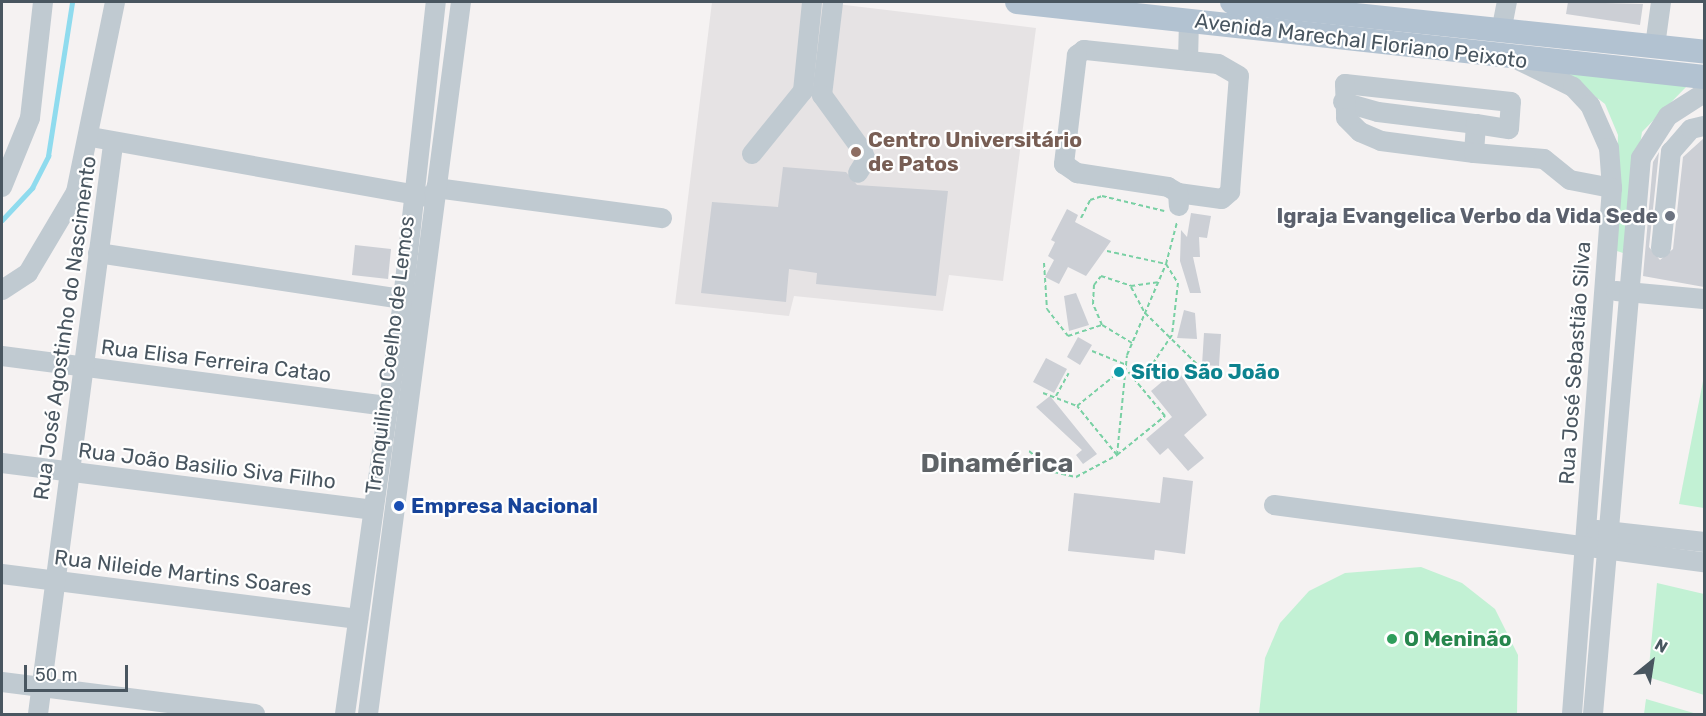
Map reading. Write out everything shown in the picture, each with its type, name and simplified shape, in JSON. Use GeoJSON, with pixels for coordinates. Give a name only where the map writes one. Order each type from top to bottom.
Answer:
{"type":"FeatureCollection","features":[{"type":"Feature","properties":{"kind":"main road","name":"Avenida Marechal Floriano Peixoto"},"geometry":{"type":"LineString","coordinates":[[1017,2],[1517,60],[1704,77]]}},
{"type":"Feature","properties":{"kind":"main road","name":"Avenida Marechal Floriano Peixoto"},"geometry":{"type":"LineString","coordinates":[[1232,2],[1704,52]]}},
{"type":"Feature","properties":{"kind":"street"},"geometry":{"type":"LineString","coordinates":[[2,187],[30,118],[42,2]]}},
{"type":"Feature","properties":{"kind":"street"},"geometry":{"type":"LineString","coordinates":[[2,290],[28,273],[47,248],[76,192],[92,137],[115,2]]}},
{"type":"Feature","properties":{"kind":"street","name":"Tranquilino Coelho de Lemos"},"geometry":{"type":"LineString","coordinates":[[345,714],[372,510],[389,406],[408,324],[403,299],[429,194],[436,2]]}},
{"type":"Feature","properties":{"kind":"street","name":"Tranquilino Coelho de Lemos"},"geometry":{"type":"LineString","coordinates":[[368,714],[408,324],[460,2]]}},
{"type":"Feature","properties":{"kind":"street"},"geometry":{"type":"LineString","coordinates":[[752,154],[803,91],[812,2]]}},
{"type":"Feature","properties":{"kind":"street"},"geometry":{"type":"LineString","coordinates":[[1502,32],[1507,2]]}},
{"type":"Feature","properties":{"kind":"street"},"geometry":{"type":"LineString","coordinates":[[1655,46],[1661,2]]}},
{"type":"Feature","properties":{"kind":"street"},"geometry":{"type":"LineString","coordinates":[[833,3],[822,95],[862,150],[866,160],[858,173]]}},
{"type":"Feature","properties":{"kind":"street"},"geometry":{"type":"LineString","coordinates":[[1188,61],[1189,21]]}},
{"type":"Feature","properties":{"kind":"street"},"geometry":{"type":"LineString","coordinates":[[1084,50],[1218,64],[1239,76],[1230,192],[1222,199],[1178,207],[1077,173],[1064,164],[1077,55],[1084,50]]}},
{"type":"Feature","properties":{"kind":"street","name":"Rua José Sebastião Silva"},"geometry":{"type":"LineString","coordinates":[[1517,60],[1574,87],[1590,105],[1609,148],[1612,188],[1572,714]]}},
{"type":"Feature","properties":{"kind":"street"},"geometry":{"type":"LineString","coordinates":[[1343,102],[1378,112],[1509,129],[1511,102],[1345,84],[1343,102],[1346,118],[1360,132],[1381,141],[1544,159],[1570,180],[1612,188]]}},
{"type":"Feature","properties":{"kind":"street"},"geometry":{"type":"LineString","coordinates":[[1593,714],[1641,158],[1668,117],[1704,93]]}},
{"type":"Feature","properties":{"kind":"street"},"geometry":{"type":"LineString","coordinates":[[1474,153],[1476,124]]}},
{"type":"Feature","properties":{"kind":"street"},"geometry":{"type":"LineString","coordinates":[[1661,248],[1671,152],[1691,129],[1704,126]]}},
{"type":"Feature","properties":{"kind":"street"},"geometry":{"type":"LineString","coordinates":[[92,137],[113,145]]}},
{"type":"Feature","properties":{"kind":"street","name":"Rua José Agostinho do Nascimento"},"geometry":{"type":"LineString","coordinates":[[38,714],[113,145],[429,194],[662,218]]}},
{"type":"Feature","properties":{"kind":"street"},"geometry":{"type":"LineString","coordinates":[[98,253],[403,299]]}},
{"type":"Feature","properties":{"kind":"street"},"geometry":{"type":"LineString","coordinates":[[1605,290],[1704,299]]}},
{"type":"Feature","properties":{"kind":"street","name":"Rua Elisa Ferreira Catao"},"geometry":{"type":"LineString","coordinates":[[2,356],[82,369],[389,406]]}},
{"type":"Feature","properties":{"kind":"street","name":"Rua João Basilio Siva Filho"},"geometry":{"type":"LineString","coordinates":[[2,463],[69,474],[372,510]]}},
{"type":"Feature","properties":{"kind":"street"},"geometry":{"type":"LineString","coordinates":[[1274,505],[1586,538],[1704,562]]}},
{"type":"Feature","properties":{"kind":"street"},"geometry":{"type":"LineString","coordinates":[[1608,541],[1704,542]]}},
{"type":"Feature","properties":{"kind":"street","name":"Rua Nileide Martins Soares"},"geometry":{"type":"LineString","coordinates":[[2,574],[358,619]]}},
{"type":"Feature","properties":{"kind":"street"},"geometry":{"type":"LineString","coordinates":[[1579,629],[1600,629]]}},
{"type":"Feature","properties":{"kind":"street"},"geometry":{"type":"LineString","coordinates":[[2,682],[255,714]]}},
{"type":"Feature","properties":{"kind":"path"},"geometry":{"type":"LineString","coordinates":[[1081,218],[1090,200],[1102,196],[1160,209],[1178,207],[1166,264],[1132,343],[1125,366],[1117,455]]}},
{"type":"Feature","properties":{"kind":"path"},"geometry":{"type":"LineString","coordinates":[[1107,251],[1166,264]]}},
{"type":"Feature","properties":{"kind":"path"},"geometry":{"type":"LineString","coordinates":[[1044,263],[1047,309],[1068,336],[1102,325]]}},
{"type":"Feature","properties":{"kind":"path"},"geometry":{"type":"LineString","coordinates":[[1151,366],[1172,335],[1179,291],[1166,264]]}},
{"type":"Feature","properties":{"kind":"path"},"geometry":{"type":"LineString","coordinates":[[1132,343],[1102,325],[1091,295],[1101,276],[1131,286],[1159,282]]}},
{"type":"Feature","properties":{"kind":"path"},"geometry":{"type":"LineString","coordinates":[[1131,286],[1145,313],[1172,335],[1204,371]]}},
{"type":"Feature","properties":{"kind":"path"},"geometry":{"type":"LineString","coordinates":[[1029,451],[1054,472],[1076,477],[1117,455],[1165,416],[1125,366],[1092,351]]}},
{"type":"Feature","properties":{"kind":"path"},"geometry":{"type":"LineString","coordinates":[[1077,406],[1125,366]]}},
{"type":"Feature","properties":{"kind":"path"},"geometry":{"type":"LineString","coordinates":[[1056,396],[1070,373]]}},
{"type":"Feature","properties":{"kind":"path"},"geometry":{"type":"LineString","coordinates":[[1043,393],[1056,396],[1077,406],[1117,455]]}},
{"type":"Feature","properties":{"kind":"shaded area","name":"Centro Universitário de Patos"},"geometry":{"type":"Polygon","coordinates":[[[712,2],[820,2],[1036,28],[1003,281],[949,275],[943,311],[794,296],[789,316],[675,304],[712,2]]]}},
{"type":"Feature","properties":{"kind":"green space"},"geometry":{"type":"Polygon","coordinates":[[[1565,73],[1687,86],[1642,132],[1623,253],[1614,250],[1618,135],[1605,104],[1565,73]]]}},
{"type":"Feature","properties":{"kind":"green space"},"geometry":{"type":"Polygon","coordinates":[[[1704,376],[1704,508],[1679,504],[1704,376]]]}},
{"type":"Feature","properties":{"kind":"green space","name":"O Meninão"},"geometry":{"type":"Polygon","coordinates":[[[1421,567],[1462,583],[1495,609],[1518,655],[1517,714],[1259,714],[1265,658],[1280,623],[1309,591],[1345,573],[1421,567]]]}},
{"type":"Feature","properties":{"kind":"green space"},"geometry":{"type":"Polygon","coordinates":[[[1657,583],[1704,594],[1704,695],[1648,677],[1657,583]]]}},
{"type":"Feature","properties":{"kind":"green space"},"geometry":{"type":"Polygon","coordinates":[[[1646,699],[1697,714],[1644,714],[1646,699]]]}},
{"type":"Feature","properties":{"kind":"building"},"geometry":{"type":"Polygon","coordinates":[[[1568,2],[1643,4],[1640,25],[1566,14],[1568,2]]]}},
{"type":"Feature","properties":{"kind":"building"},"geometry":{"type":"Polygon","coordinates":[[[1704,138],[1704,287],[1643,276],[1653,162],[1659,152],[1649,247],[1660,260],[1673,249],[1683,157],[1704,138]]]}},
{"type":"Feature","properties":{"kind":"building"},"geometry":{"type":"Polygon","coordinates":[[[783,167],[846,172],[857,185],[948,191],[936,296],[816,284],[817,273],[789,269],[786,302],[701,293],[712,202],[778,207],[783,167]]]}},
{"type":"Feature","properties":{"kind":"building"},"geometry":{"type":"Polygon","coordinates":[[[1067,209],[1078,215],[1075,222],[1111,241],[1086,276],[1068,267],[1059,284],[1045,277],[1054,260],[1048,256],[1055,242],[1051,240],[1067,209]]]}},
{"type":"Feature","properties":{"kind":"building"},"geometry":{"type":"Polygon","coordinates":[[[1191,213],[1211,216],[1207,238],[1199,237],[1200,257],[1193,257],[1201,293],[1190,293],[1180,261],[1181,230],[1187,237],[1191,213]]]}},
{"type":"Feature","properties":{"kind":"building"},"geometry":{"type":"Polygon","coordinates":[[[355,245],[391,249],[388,279],[352,275],[355,245]]]}},
{"type":"Feature","properties":{"kind":"building"},"geometry":{"type":"Polygon","coordinates":[[[1076,293],[1089,325],[1069,331],[1064,296],[1076,293]]]}},
{"type":"Feature","properties":{"kind":"building"},"geometry":{"type":"Polygon","coordinates":[[[1184,310],[1195,313],[1197,339],[1177,338],[1184,310]]]}},
{"type":"Feature","properties":{"kind":"building"},"geometry":{"type":"Polygon","coordinates":[[[1204,333],[1221,334],[1219,366],[1202,365],[1204,333]]]}},
{"type":"Feature","properties":{"kind":"building"},"geometry":{"type":"Polygon","coordinates":[[[1078,337],[1092,345],[1080,365],[1067,357],[1078,337]]]}},
{"type":"Feature","properties":{"kind":"building"},"geometry":{"type":"Polygon","coordinates":[[[1046,358],[1067,369],[1054,393],[1033,382],[1046,358]]]}},
{"type":"Feature","properties":{"kind":"building"},"geometry":{"type":"Polygon","coordinates":[[[1177,369],[1207,415],[1184,435],[1204,458],[1188,471],[1168,448],[1160,455],[1146,439],[1172,417],[1151,391],[1177,369]]]}},
{"type":"Feature","properties":{"kind":"building"},"geometry":{"type":"Polygon","coordinates":[[[1050,396],[1097,454],[1083,464],[1076,455],[1082,450],[1036,407],[1050,396]]]}},
{"type":"Feature","properties":{"kind":"building"},"geometry":{"type":"Polygon","coordinates":[[[1163,477],[1193,481],[1185,554],[1155,550],[1154,560],[1068,551],[1074,493],[1160,503],[1163,477]]]}},
{"type":"Feature","properties":{"kind":"waterway"},"geometry":{"type":"LineString","coordinates":[[2,220],[32,188],[48,156],[72,2]]}},
{"type":"Feature","properties":{"kind":"place","name":"Centro Universitário de Patos"},"geometry":{"type":"Point","coordinates":[856,152]}},
{"type":"Feature","properties":{"kind":"place","name":"Igraja Evangelica Verbo da Vida Sede"},"geometry":{"type":"Point","coordinates":[1670,216]}},
{"type":"Feature","properties":{"kind":"place","name":"Sítio São João"},"geometry":{"type":"Point","coordinates":[1119,372]}},
{"type":"Feature","properties":{"kind":"place","name":"Empresa Nacional"},"geometry":{"type":"Point","coordinates":[399,506]}},
{"type":"Feature","properties":{"kind":"place","name":"O Meninão"},"geometry":{"type":"Point","coordinates":[1392,639]}},
{"type":"Feature","properties":{"kind":"district","name":"Dinamérica"},"geometry":{"type":"Point","coordinates":[997,464]}}]}
